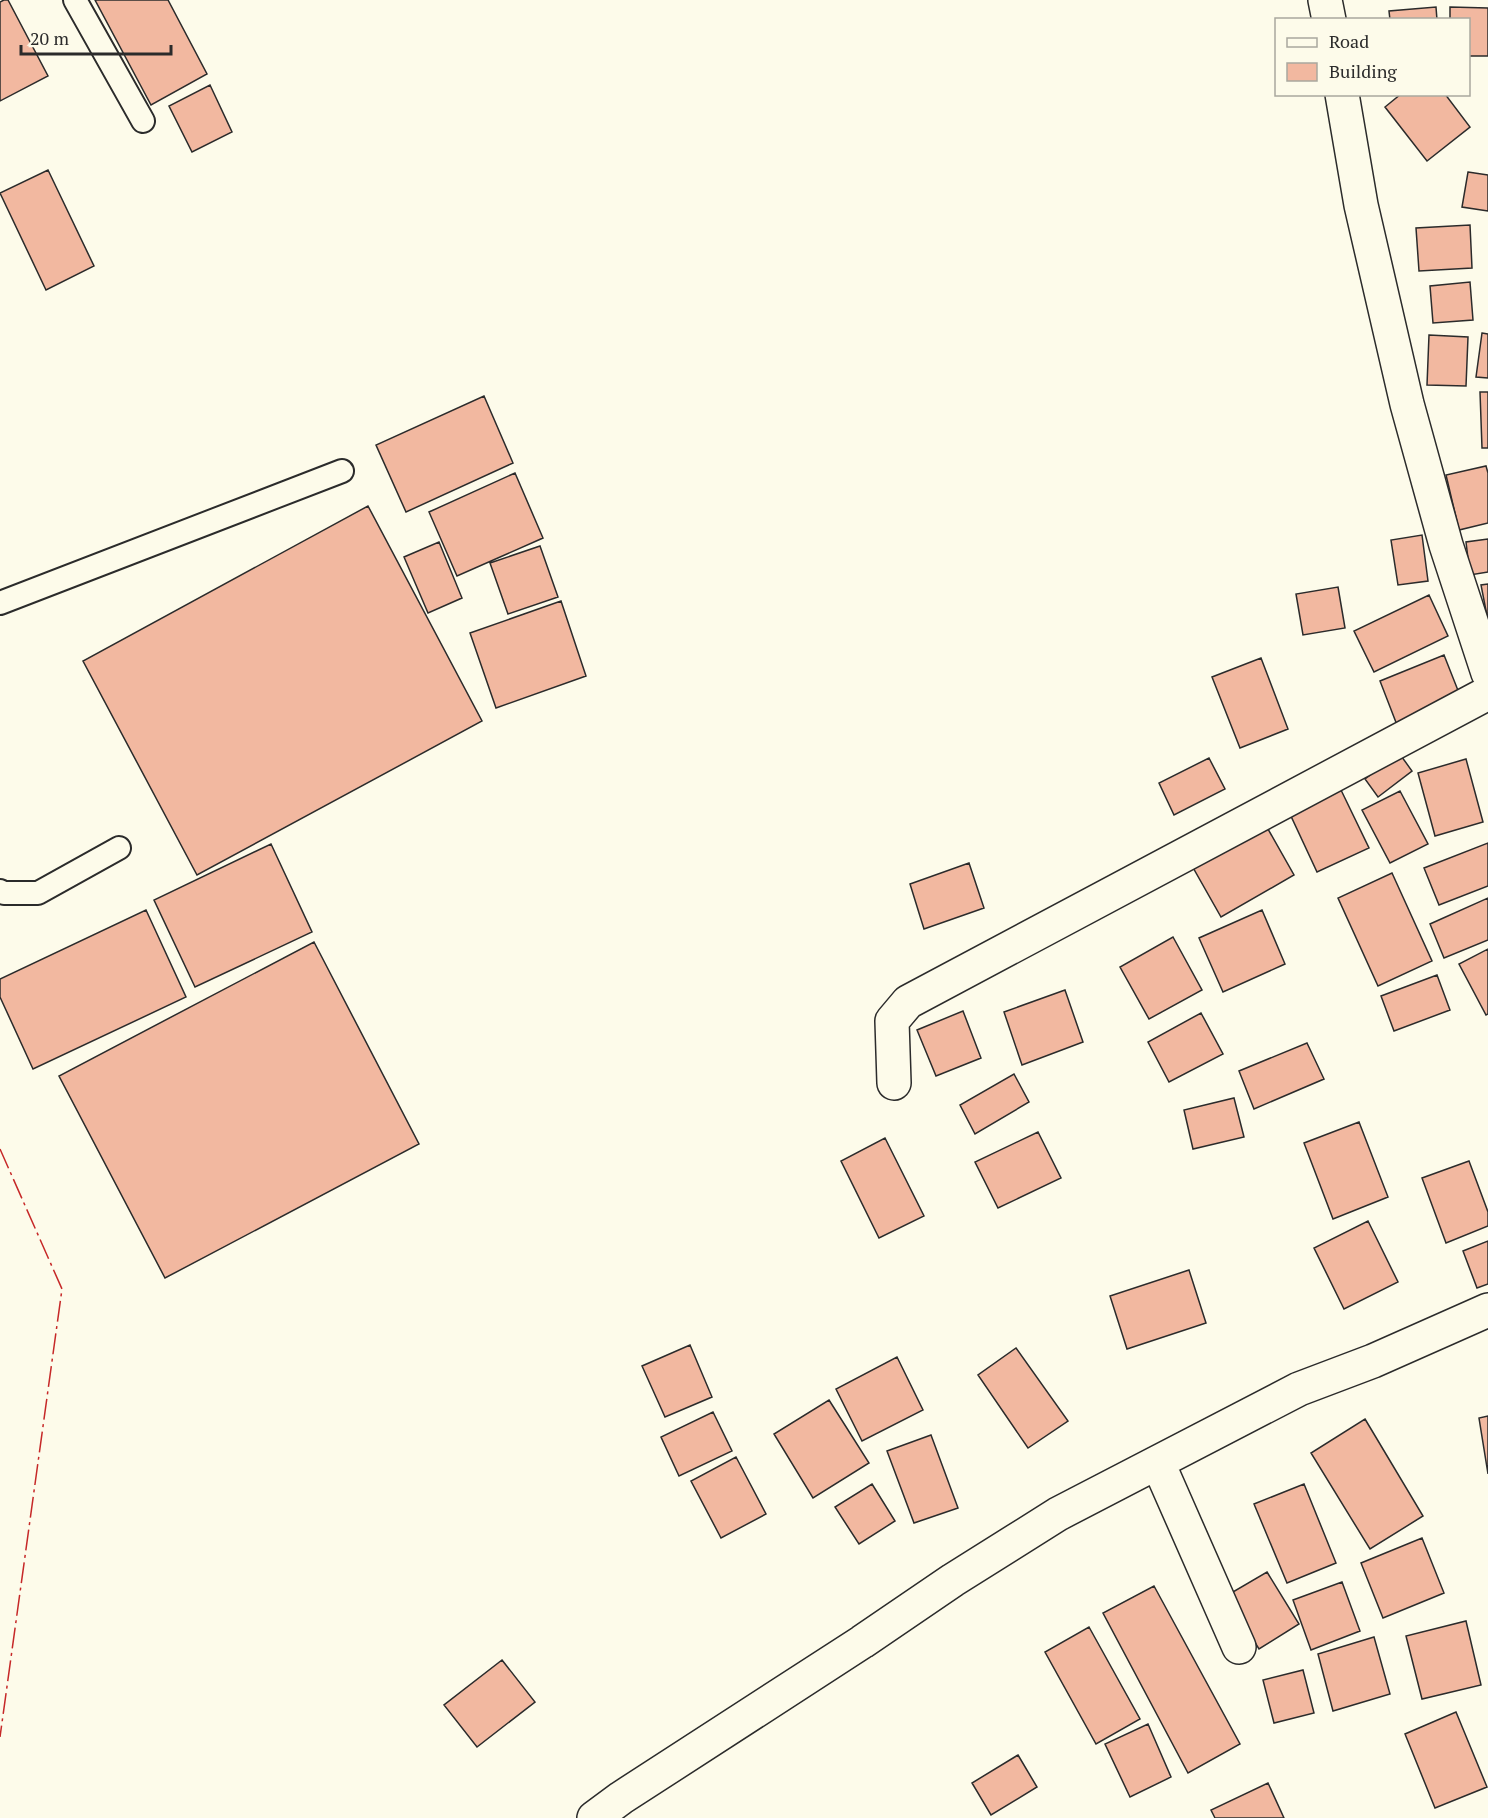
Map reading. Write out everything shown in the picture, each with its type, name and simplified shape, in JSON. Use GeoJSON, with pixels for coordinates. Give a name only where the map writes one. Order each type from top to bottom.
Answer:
{"type":"FeatureCollection","features":[{"type":"Feature","properties":{"kind":"street"},"geometry":{"type":"LineString","coordinates":[[1325,0],[1329,18]]}},
{"type":"Feature","properties":{"kind":"street"},"geometry":{"type":"LineString","coordinates":[[1342,96],[1361,205],[1407,404],[1446,545],[1488,672]]}},
{"type":"Feature","properties":{"kind":"street"},"geometry":{"type":"LineString","coordinates":[[894,1083],[892,1021],[908,1002],[1488,693]]}},
{"type":"Feature","properties":{"kind":"street"},"geometry":{"type":"LineString","coordinates":[[594,1818],[621,1798],[1058,1514],[1299,1389],[1373,1361],[1488,1310]]}},
{"type":"Feature","properties":{"kind":"street"},"geometry":{"type":"LineString","coordinates":[[1158,1463],[1239,1647]]}},
{"type":"Feature","properties":{"kind":"lane"},"geometry":{"type":"LineString","coordinates":[[75,0],[143,121]]}},
{"type":"Feature","properties":{"kind":"lane"},"geometry":{"type":"LineString","coordinates":[[0,603],[342,471]]}},
{"type":"Feature","properties":{"kind":"lane"},"geometry":{"type":"LineString","coordinates":[[0,891],[38,893],[119,848]]}},
{"type":"Feature","properties":{"kind":"building"},"geometry":{"type":"Polygon","coordinates":[[[8,0],[48,76],[0,101],[0,2],[8,0]]]}},
{"type":"Feature","properties":{"kind":"building"},"geometry":{"type":"Polygon","coordinates":[[[95,0],[168,0],[207,74],[151,105],[95,0]]]}},
{"type":"Feature","properties":{"kind":"building"},"geometry":{"type":"Polygon","coordinates":[[[1436,7],[1437,18],[1390,18],[1389,11],[1436,7]]]}},
{"type":"Feature","properties":{"kind":"building"},"geometry":{"type":"Polygon","coordinates":[[[1450,7],[1488,8],[1488,56],[1470,56],[1470,18],[1450,18],[1450,7]]]}},
{"type":"Feature","properties":{"kind":"building"},"geometry":{"type":"Polygon","coordinates":[[[210,85],[232,132],[192,152],[169,106],[210,85]]]}},
{"type":"Feature","properties":{"kind":"building"},"geometry":{"type":"Polygon","coordinates":[[[1399,96],[1447,96],[1470,127],[1427,161],[1385,107],[1399,96]]]}},
{"type":"Feature","properties":{"kind":"building"},"geometry":{"type":"Polygon","coordinates":[[[48,170],[94,266],[46,290],[0,193],[48,170]]]}},
{"type":"Feature","properties":{"kind":"building"},"geometry":{"type":"Polygon","coordinates":[[[1468,172],[1488,175],[1488,211],[1462,207],[1468,172]]]}},
{"type":"Feature","properties":{"kind":"building"},"geometry":{"type":"Polygon","coordinates":[[[1470,225],[1472,268],[1419,271],[1416,228],[1470,225]]]}},
{"type":"Feature","properties":{"kind":"building"},"geometry":{"type":"Polygon","coordinates":[[[1470,282],[1473,320],[1433,323],[1430,286],[1470,282]]]}},
{"type":"Feature","properties":{"kind":"building"},"geometry":{"type":"Polygon","coordinates":[[[1482,333],[1488,334],[1488,378],[1476,377],[1482,333]]]}},
{"type":"Feature","properties":{"kind":"building"},"geometry":{"type":"Polygon","coordinates":[[[1429,335],[1468,337],[1466,386],[1427,385],[1429,335]]]}},
{"type":"Feature","properties":{"kind":"building"},"geometry":{"type":"Polygon","coordinates":[[[1480,392],[1488,392],[1488,448],[1482,448],[1480,392]]]}},
{"type":"Feature","properties":{"kind":"building"},"geometry":{"type":"Polygon","coordinates":[[[484,396],[513,463],[406,512],[376,445],[484,396]]]}},
{"type":"Feature","properties":{"kind":"building"},"geometry":{"type":"Polygon","coordinates":[[[1486,466],[1488,523],[1459,530],[1446,475],[1486,466]]]}},
{"type":"Feature","properties":{"kind":"building"},"geometry":{"type":"Polygon","coordinates":[[[515,473],[543,538],[457,576],[429,512],[515,473]]]}},
{"type":"Feature","properties":{"kind":"building"},"geometry":{"type":"Polygon","coordinates":[[[368,506],[482,721],[197,875],[83,661],[368,506]]]}},
{"type":"Feature","properties":{"kind":"building"},"geometry":{"type":"Polygon","coordinates":[[[1422,535],[1428,581],[1398,585],[1391,540],[1422,535]]]}},
{"type":"Feature","properties":{"kind":"building"},"geometry":{"type":"Polygon","coordinates":[[[1488,539],[1488,572],[1470,575],[1466,542],[1488,539]]]}},
{"type":"Feature","properties":{"kind":"building"},"geometry":{"type":"Polygon","coordinates":[[[439,542],[462,598],[428,613],[404,557],[439,542]]]}},
{"type":"Feature","properties":{"kind":"building"},"geometry":{"type":"Polygon","coordinates":[[[540,546],[558,597],[508,614],[490,563],[540,546]]]}},
{"type":"Feature","properties":{"kind":"building"},"geometry":{"type":"Polygon","coordinates":[[[1488,584],[1488,621],[1481,585],[1488,584]]]}},
{"type":"Feature","properties":{"kind":"building"},"geometry":{"type":"Polygon","coordinates":[[[1338,587],[1345,628],[1303,635],[1296,594],[1338,587]]]}},
{"type":"Feature","properties":{"kind":"building"},"geometry":{"type":"Polygon","coordinates":[[[1429,595],[1448,636],[1374,672],[1354,631],[1429,595]]]}},
{"type":"Feature","properties":{"kind":"building"},"geometry":{"type":"Polygon","coordinates":[[[561,601],[586,676],[496,708],[470,633],[561,601]]]}},
{"type":"Feature","properties":{"kind":"building"},"geometry":{"type":"Polygon","coordinates":[[[1444,655],[1461,698],[1397,725],[1380,681],[1444,655]]]}},
{"type":"Feature","properties":{"kind":"building"},"geometry":{"type":"Polygon","coordinates":[[[1261,658],[1288,729],[1240,748],[1212,677],[1261,658]]]}},
{"type":"Feature","properties":{"kind":"building"},"geometry":{"type":"Polygon","coordinates":[[[1399,753],[1412,771],[1378,797],[1365,779],[1399,753]]]}},
{"type":"Feature","properties":{"kind":"building"},"geometry":{"type":"Polygon","coordinates":[[[1209,758],[1225,789],[1174,815],[1159,783],[1209,758]]]}},
{"type":"Feature","properties":{"kind":"building"},"geometry":{"type":"Polygon","coordinates":[[[1466,759],[1483,822],[1435,836],[1418,773],[1466,759]]]}},
{"type":"Feature","properties":{"kind":"building"},"geometry":{"type":"Polygon","coordinates":[[[1341,790],[1369,848],[1317,872],[1290,814],[1341,790]]]}},
{"type":"Feature","properties":{"kind":"building"},"geometry":{"type":"Polygon","coordinates":[[[1400,791],[1428,844],[1390,863],[1362,810],[1400,791]]]}},
{"type":"Feature","properties":{"kind":"building"},"geometry":{"type":"Polygon","coordinates":[[[1264,822],[1294,875],[1221,917],[1191,864],[1264,822]]]}},
{"type":"Feature","properties":{"kind":"building"},"geometry":{"type":"Polygon","coordinates":[[[1488,843],[1488,886],[1439,905],[1424,868],[1488,843]]]}},
{"type":"Feature","properties":{"kind":"building"},"geometry":{"type":"Polygon","coordinates":[[[271,844],[312,932],[195,987],[154,900],[271,844]]]}},
{"type":"Feature","properties":{"kind":"building"},"geometry":{"type":"Polygon","coordinates":[[[969,863],[984,908],[924,929],[910,884],[969,863]]]}},
{"type":"Feature","properties":{"kind":"building"},"geometry":{"type":"Polygon","coordinates":[[[1392,873],[1432,961],[1378,986],[1338,898],[1392,873]]]}},
{"type":"Feature","properties":{"kind":"building"},"geometry":{"type":"Polygon","coordinates":[[[1488,898],[1488,940],[1444,958],[1430,924],[1488,898]]]}},
{"type":"Feature","properties":{"kind":"building"},"geometry":{"type":"Polygon","coordinates":[[[146,910],[186,997],[33,1069],[0,997],[0,979],[146,910]]]}},
{"type":"Feature","properties":{"kind":"building"},"geometry":{"type":"Polygon","coordinates":[[[1262,910],[1285,964],[1223,992],[1199,938],[1262,910]]]}},
{"type":"Feature","properties":{"kind":"building"},"geometry":{"type":"Polygon","coordinates":[[[1173,937],[1202,990],[1149,1019],[1120,967],[1173,937]]]}},
{"type":"Feature","properties":{"kind":"building"},"geometry":{"type":"Polygon","coordinates":[[[314,942],[419,1144],[165,1278],[59,1076],[314,942]]]}},
{"type":"Feature","properties":{"kind":"building"},"geometry":{"type":"Polygon","coordinates":[[[1488,949],[1488,1014],[1486,1015],[1459,964],[1488,949]]]}},
{"type":"Feature","properties":{"kind":"building"},"geometry":{"type":"Polygon","coordinates":[[[1437,975],[1450,1010],[1394,1031],[1381,996],[1437,975]]]}},
{"type":"Feature","properties":{"kind":"building"},"geometry":{"type":"Polygon","coordinates":[[[1065,990],[1083,1042],[1022,1065],[1004,1012],[1065,990]]]}},
{"type":"Feature","properties":{"kind":"building"},"geometry":{"type":"Polygon","coordinates":[[[963,1011],[981,1058],[936,1076],[917,1030],[963,1011]]]}},
{"type":"Feature","properties":{"kind":"building"},"geometry":{"type":"Polygon","coordinates":[[[1201,1013],[1223,1054],[1169,1082],[1148,1042],[1201,1013]]]}},
{"type":"Feature","properties":{"kind":"building"},"geometry":{"type":"Polygon","coordinates":[[[1307,1043],[1324,1079],[1254,1109],[1239,1071],[1307,1043]]]}},
{"type":"Feature","properties":{"kind":"building"},"geometry":{"type":"Polygon","coordinates":[[[1014,1074],[1029,1102],[975,1134],[960,1105],[1014,1074]]]}},
{"type":"Feature","properties":{"kind":"building"},"geometry":{"type":"Polygon","coordinates":[[[1234,1098],[1244,1137],[1193,1149],[1184,1110],[1234,1098]]]}},
{"type":"Feature","properties":{"kind":"building"},"geometry":{"type":"Polygon","coordinates":[[[1359,1122],[1388,1197],[1333,1219],[1304,1143],[1359,1122]]]}},
{"type":"Feature","properties":{"kind":"building"},"geometry":{"type":"Polygon","coordinates":[[[1038,1132],[1061,1178],[998,1208],[975,1162],[1038,1132]]]}},
{"type":"Feature","properties":{"kind":"building"},"geometry":{"type":"Polygon","coordinates":[[[885,1138],[924,1216],[879,1238],[841,1161],[885,1138]]]}},
{"type":"Feature","properties":{"kind":"building"},"geometry":{"type":"Polygon","coordinates":[[[1469,1161],[1488,1212],[1488,1226],[1446,1243],[1422,1178],[1469,1161]]]}},
{"type":"Feature","properties":{"kind":"building"},"geometry":{"type":"Polygon","coordinates":[[[1368,1221],[1398,1282],[1344,1309],[1314,1248],[1368,1221]]]}},
{"type":"Feature","properties":{"kind":"building"},"geometry":{"type":"Polygon","coordinates":[[[1488,1241],[1488,1284],[1477,1288],[1463,1251],[1488,1241]]]}},
{"type":"Feature","properties":{"kind":"building"},"geometry":{"type":"Polygon","coordinates":[[[1189,1270],[1206,1323],[1127,1349],[1110,1296],[1189,1270]]]}},
{"type":"Feature","properties":{"kind":"building"},"geometry":{"type":"Polygon","coordinates":[[[690,1345],[712,1397],[665,1417],[642,1366],[690,1345]]]}},
{"type":"Feature","properties":{"kind":"building"},"geometry":{"type":"Polygon","coordinates":[[[1016,1348],[1068,1421],[1028,1448],[978,1375],[1016,1348]]]}},
{"type":"Feature","properties":{"kind":"building"},"geometry":{"type":"Polygon","coordinates":[[[897,1357],[923,1410],[862,1441],[836,1389],[897,1357]]]}},
{"type":"Feature","properties":{"kind":"building"},"geometry":{"type":"Polygon","coordinates":[[[829,1400],[869,1463],[813,1498],[774,1434],[829,1400]]]}},
{"type":"Feature","properties":{"kind":"building"},"geometry":{"type":"Polygon","coordinates":[[[713,1412],[732,1451],[679,1476],[661,1437],[713,1412]]]}},
{"type":"Feature","properties":{"kind":"building"},"geometry":{"type":"Polygon","coordinates":[[[1488,1416],[1488,1474],[1479,1418],[1488,1416]]]}},
{"type":"Feature","properties":{"kind":"building"},"geometry":{"type":"Polygon","coordinates":[[[1365,1419],[1423,1516],[1370,1549],[1311,1453],[1365,1419]]]}},
{"type":"Feature","properties":{"kind":"building"},"geometry":{"type":"Polygon","coordinates":[[[931,1435],[958,1508],[914,1523],[887,1451],[931,1435]]]}},
{"type":"Feature","properties":{"kind":"building"},"geometry":{"type":"Polygon","coordinates":[[[736,1457],[766,1514],[721,1538],[691,1481],[736,1457]]]}},
{"type":"Feature","properties":{"kind":"building"},"geometry":{"type":"Polygon","coordinates":[[[872,1484],[895,1521],[859,1544],[835,1507],[872,1484]]]}},
{"type":"Feature","properties":{"kind":"building"},"geometry":{"type":"Polygon","coordinates":[[[1304,1484],[1336,1563],[1287,1583],[1254,1504],[1304,1484]]]}},
{"type":"Feature","properties":{"kind":"building"},"geometry":{"type":"Polygon","coordinates":[[[1422,1538],[1444,1593],[1383,1618],[1361,1563],[1422,1538]]]}},
{"type":"Feature","properties":{"kind":"building"},"geometry":{"type":"Polygon","coordinates":[[[1267,1572],[1299,1624],[1259,1649],[1226,1596],[1267,1572]]]}},
{"type":"Feature","properties":{"kind":"building"},"geometry":{"type":"Polygon","coordinates":[[[1342,1582],[1360,1631],[1311,1650],[1293,1600],[1342,1582]]]}},
{"type":"Feature","properties":{"kind":"building"},"geometry":{"type":"Polygon","coordinates":[[[1154,1586],[1240,1744],[1188,1773],[1103,1613],[1154,1586]]]}},
{"type":"Feature","properties":{"kind":"building"},"geometry":{"type":"Polygon","coordinates":[[[1466,1621],[1481,1685],[1422,1699],[1406,1636],[1466,1621]]]}},
{"type":"Feature","properties":{"kind":"building"},"geometry":{"type":"Polygon","coordinates":[[[1089,1627],[1140,1719],[1096,1744],[1045,1652],[1089,1627]]]}},
{"type":"Feature","properties":{"kind":"building"},"geometry":{"type":"Polygon","coordinates":[[[1374,1637],[1390,1694],[1333,1711],[1318,1654],[1374,1637]]]}},
{"type":"Feature","properties":{"kind":"building"},"geometry":{"type":"Polygon","coordinates":[[[502,1660],[535,1702],[477,1747],[444,1705],[502,1660]]]}},
{"type":"Feature","properties":{"kind":"building"},"geometry":{"type":"Polygon","coordinates":[[[1303,1670],[1314,1713],[1274,1723],[1263,1680],[1303,1670]]]}},
{"type":"Feature","properties":{"kind":"building"},"geometry":{"type":"Polygon","coordinates":[[[1456,1712],[1487,1787],[1435,1808],[1405,1734],[1456,1712]]]}},
{"type":"Feature","properties":{"kind":"building"},"geometry":{"type":"Polygon","coordinates":[[[1148,1724],[1171,1777],[1130,1797],[1105,1744],[1148,1724]]]}},
{"type":"Feature","properties":{"kind":"building"},"geometry":{"type":"Polygon","coordinates":[[[1018,1755],[1037,1787],[991,1815],[972,1783],[1018,1755]]]}},
{"type":"Feature","properties":{"kind":"building"},"geometry":{"type":"Polygon","coordinates":[[[1268,1783],[1284,1818],[1215,1818],[1211,1810],[1268,1783]]]}},
{"type":"Feature","properties":{"kind":"power"},"geometry":{"type":"LineString","coordinates":[[0,1149],[62,1289],[0,1737]]}}]}
